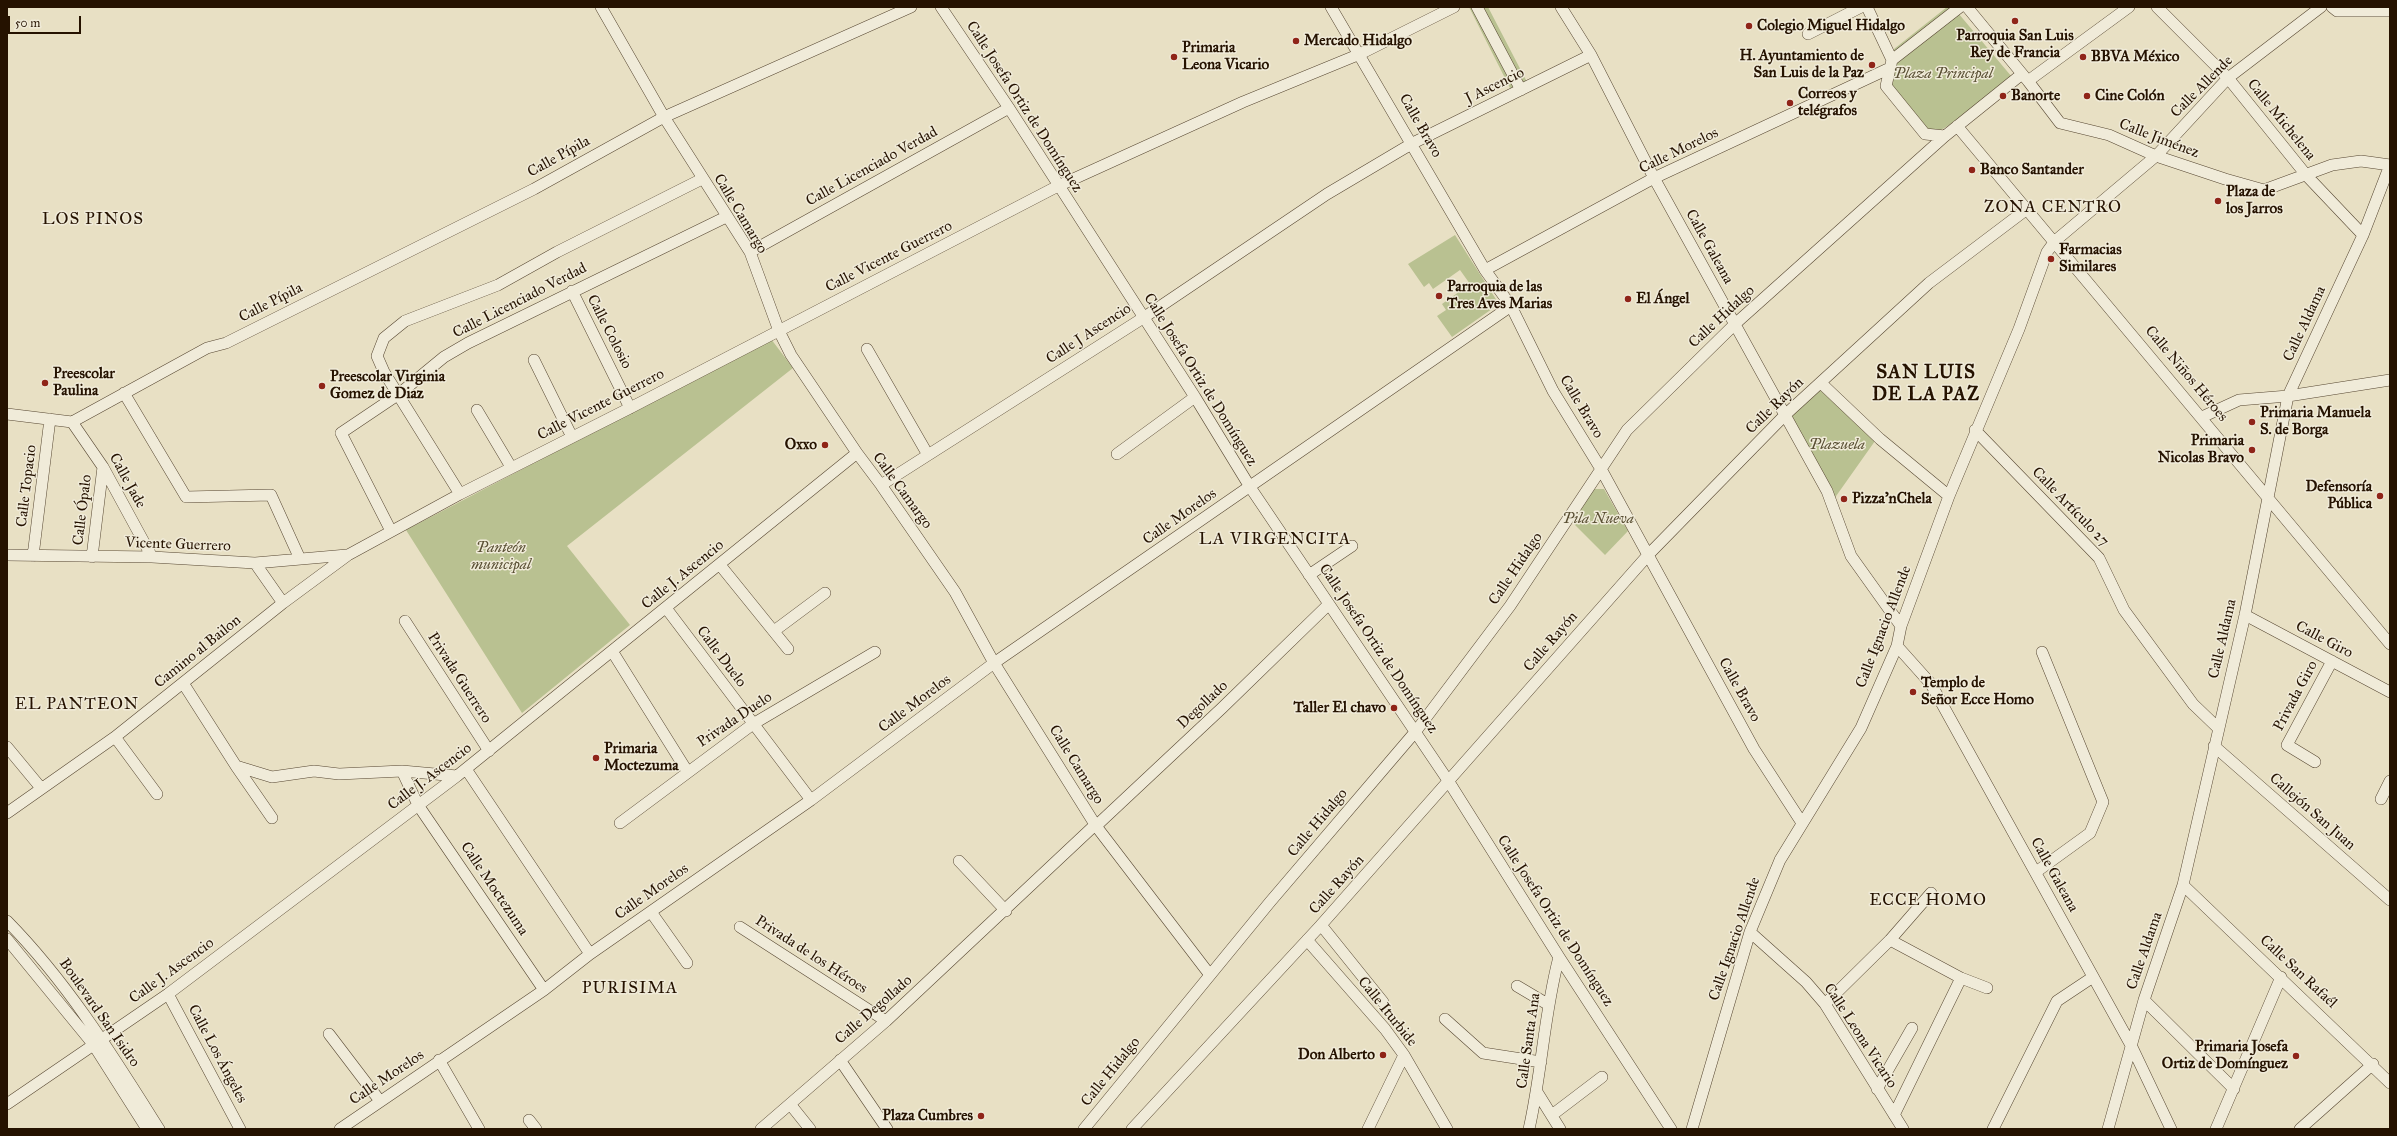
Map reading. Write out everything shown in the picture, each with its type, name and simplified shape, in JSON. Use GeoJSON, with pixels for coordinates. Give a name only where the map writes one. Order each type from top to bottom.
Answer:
{"type":"FeatureCollection","features":[{"type":"Feature","properties":{"kind":"street","name":"Calle Camargo"},"geometry":{"type":"LineString","coordinates":[[601,7],[664,117],[726,217],[750,252],[779,331],[792,355],[857,453],[955,592],[994,663],[1096,825],[1210,975]]}},
{"type":"Feature","properties":{"kind":"street","name":"Calle Pípila"},"geometry":{"type":"LineString","coordinates":[[72,422],[207,348],[226,343],[534,189],[664,117],[911,7]]}},
{"type":"Feature","properties":{"kind":"street","name":"Calle Josefa Ortiz de Domínguez"},"geometry":{"type":"LineString","coordinates":[[941,7],[1009,108],[1195,397],[1250,487],[1416,731],[1559,957],[1671,1129]]}},
{"type":"Feature","properties":{"kind":"street","name":"Calle Bravo"},"geometry":{"type":"LineString","coordinates":[[1332,7],[1413,143],[1485,270],[1511,306],[1553,391],[1601,469],[1649,554],[1754,749],[1802,823]]}},
{"type":"Feature","properties":{"kind":"street","name":"Calle Vicente Guerrero"},"geometry":{"type":"LineString","coordinates":[[348,555],[511,467],[630,408],[1058,186],[1243,102],[1360,54],[1454,7]]}},
{"type":"Feature","properties":{"kind":"street"},"geometry":{"type":"LineString","coordinates":[[1477,7],[1521,90]]}},
{"type":"Feature","properties":{"kind":"street","name":"Calle Galeana"},"geometry":{"type":"LineString","coordinates":[[1561,7],[1591,55],[1654,178],[1786,415],[1827,492],[1851,556],[1901,626]]}},
{"type":"Feature","properties":{"kind":"street"},"geometry":{"type":"LineString","coordinates":[[1808,34],[1861,7]]}},
{"type":"Feature","properties":{"kind":"street"},"geometry":{"type":"LineString","coordinates":[[1867,7],[1891,64],[1886,86],[1925,134],[1945,136]]}},
{"type":"Feature","properties":{"kind":"street","name":"Calle Morelos"},"geometry":{"type":"LineString","coordinates":[[1485,270],[1654,178],[1891,64],[1960,7]]}},
{"type":"Feature","properties":{"kind":"street","name":"Calle Jiménez"},"geometry":{"type":"LineString","coordinates":[[1967,7],[2060,123],[2109,135],[2156,156],[2225,180],[2264,190],[2307,176],[2332,165],[2361,161],[2390,165]]}},
{"type":"Feature","properties":{"kind":"street","name":"Calle Hidalgo"},"geometry":{"type":"LineString","coordinates":[[1084,1129],[1210,975],[1416,731],[1510,606],[1627,430],[1734,324],[1945,136],[2025,78],[2129,7]]}},
{"type":"Feature","properties":{"kind":"street","name":"Calle Michelena"},"geometry":{"type":"LineString","coordinates":[[2157,7],[2228,78],[2307,176],[2363,235]]}},
{"type":"Feature","properties":{"kind":"street","name":"Calle Allende"},"geometry":{"type":"LineString","coordinates":[[2055,241],[2156,156],[2228,78],[2321,7]]}},
{"type":"Feature","properties":{"kind":"street"},"geometry":{"type":"LineString","coordinates":[[2332,7],[2337,11],[2390,11]]}},
{"type":"Feature","properties":{"kind":"street","name":"J Ascencio"},"geometry":{"type":"LineString","coordinates":[[1413,143],[1591,55]]}},
{"type":"Feature","properties":{"kind":"street","name":"Calle Licenciado Verdad"},"geometry":{"type":"LineString","coordinates":[[750,252],[1009,108]]}},
{"type":"Feature","properties":{"kind":"street","name":"Calle Niños Héroes"},"geometry":{"type":"LineString","coordinates":[[1957,126],[2055,241],[2390,644]]}},
{"type":"Feature","properties":{"kind":"street","name":"Calle J Ascencio"},"geometry":{"type":"LineString","coordinates":[[881,485],[1143,318],[1327,194],[1413,143]]}},
{"type":"Feature","properties":{"kind":"street","name":"Calle Aldama"},"geometry":{"type":"LineString","coordinates":[[2108,1129],[2144,1000],[2183,885],[2245,615],[2288,396],[2363,235],[2390,165]]}},
{"type":"Feature","properties":{"kind":"street"},"geometry":{"type":"LineString","coordinates":[[460,494],[377,356],[384,338],[405,321],[498,285],[558,252],[702,179]]}},
{"type":"Feature","properties":{"kind":"street","name":"Calle Rayón"},"geometry":{"type":"LineString","coordinates":[[1132,1129],[1321,925],[1649,554],[1786,415],[1929,283],[2027,209]]}},
{"type":"Feature","properties":{"kind":"street","name":"Calle Licenciado Verdad"},"geometry":{"type":"LineString","coordinates":[[391,531],[341,433],[399,394],[444,356],[572,291],[726,217]]}},
{"type":"Feature","properties":{"kind":"street","name":"Calle Ignacio Allende"},"geometry":{"type":"LineString","coordinates":[[1692,1129],[1750,932],[1780,860],[1861,728],[1897,646],[1901,626],[1975,430],[2020,329],[2047,252],[2055,241]]}},
{"type":"Feature","properties":{"kind":"street","name":"Calle Colosio"},"geometry":{"type":"LineString","coordinates":[[572,291],[630,408]]}},
{"type":"Feature","properties":{"kind":"street","name":"Calle Morelos"},"geometry":{"type":"LineString","coordinates":[[340,1129],[439,1060],[544,990],[590,954],[811,800],[994,663],[1511,306]]}},
{"type":"Feature","properties":{"kind":"street"},"geometry":{"type":"LineString","coordinates":[[867,349],[928,455]]}},
{"type":"Feature","properties":{"kind":"street"},"geometry":{"type":"LineString","coordinates":[[534,360],[572,437]]}},
{"type":"Feature","properties":{"kind":"street"},"geometry":{"type":"LineString","coordinates":[[2202,417],[2239,400],[2288,396],[2390,380]]}},
{"type":"Feature","properties":{"kind":"street"},"geometry":{"type":"LineString","coordinates":[[1821,383],[1880,439],[1949,496]]}},
{"type":"Feature","properties":{"kind":"street"},"geometry":{"type":"LineString","coordinates":[[124,393],[186,497],[271,495],[300,559]]}},
{"type":"Feature","properties":{"kind":"street"},"geometry":{"type":"LineString","coordinates":[[1116,454],[1195,397]]}},
{"type":"Feature","properties":{"kind":"street"},"geometry":{"type":"LineString","coordinates":[[477,410],[511,467]]}},
{"type":"Feature","properties":{"kind":"street"},"geometry":{"type":"LineString","coordinates":[[7,414],[72,422]]}},
{"type":"Feature","properties":{"kind":"street","name":"Calle Topacio"},"geometry":{"type":"LineString","coordinates":[[33,556],[50,419]]}},
{"type":"Feature","properties":{"kind":"street","name":"Calle Jade"},"geometry":{"type":"LineString","coordinates":[[72,422],[103,467],[152,557]]}},
{"type":"Feature","properties":{"kind":"street","name":"Calle Artículo 27"},"geometry":{"type":"LineString","coordinates":[[1975,430],[2099,558],[2124,610],[2193,704],[2218,728]]}},
{"type":"Feature","properties":{"kind":"street","name":"Calle J. Ascencio"},"geometry":{"type":"LineString","coordinates":[[7,1104],[168,994],[457,776],[857,453]]}},
{"type":"Feature","properties":{"kind":"street","name":"Calle Ópalo"},"geometry":{"type":"LineString","coordinates":[[92,557],[103,467]]}},
{"type":"Feature","properties":{"kind":"street"},"geometry":{"type":"LineString","coordinates":[[1309,575],[1352,546]]}},
{"type":"Feature","properties":{"kind":"street","name":"Vicente Guerrero"},"geometry":{"type":"LineString","coordinates":[[7,555],[152,557],[255,563],[348,555]]}},
{"type":"Feature","properties":{"kind":"street","name":"Camino al Bailon"},"geometry":{"type":"LineString","coordinates":[[7,813],[115,737],[283,603],[348,555]]}},
{"type":"Feature","properties":{"kind":"street"},"geometry":{"type":"LineString","coordinates":[[255,563],[283,603]]}},
{"type":"Feature","properties":{"kind":"street"},"geometry":{"type":"LineString","coordinates":[[720,564],[788,649]]}},
{"type":"Feature","properties":{"kind":"street"},"geometry":{"type":"LineString","coordinates":[[774,631],[825,593]]}},
{"type":"Feature","properties":{"kind":"street","name":"Degollado"},"geometry":{"type":"LineString","coordinates":[[1006,911],[1222,708],[1329,604]]}},
{"type":"Feature","properties":{"kind":"street","name":"Calle Duelo"},"geometry":{"type":"LineString","coordinates":[[666,608],[752,724],[811,800]]}},
{"type":"Feature","properties":{"kind":"street","name":"Calle Giro"},"geometry":{"type":"LineString","coordinates":[[2245,615],[2390,692]]}},
{"type":"Feature","properties":{"kind":"street","name":"Privada Guerrero"},"geometry":{"type":"LineString","coordinates":[[405,621],[488,751]]}},
{"type":"Feature","properties":{"kind":"street","name":"Calle Galeana"},"geometry":{"type":"LineString","coordinates":[[1897,646],[1931,684],[2132,1047],[2171,1129]]}},
{"type":"Feature","properties":{"kind":"street"},"geometry":{"type":"LineString","coordinates":[[612,651],[687,771]]}},
{"type":"Feature","properties":{"kind":"street","name":"Privada Duelo"},"geometry":{"type":"LineString","coordinates":[[620,823],[687,771],[752,724],[875,652]]}},
{"type":"Feature","properties":{"kind":"street"},"geometry":{"type":"LineString","coordinates":[[2036,872],[2090,833],[2103,802],[2042,652]]}},
{"type":"Feature","properties":{"kind":"street","name":"Privada Giro"},"geometry":{"type":"LineString","coordinates":[[2315,762],[2287,745],[2332,661]]}},
{"type":"Feature","properties":{"kind":"street"},"geometry":{"type":"LineString","coordinates":[[183,683],[236,766],[272,818]]}},
{"type":"Feature","properties":{"kind":"street"},"geometry":{"type":"LineString","coordinates":[[115,737],[157,794]]}},
{"type":"Feature","properties":{"kind":"street","name":"Callejón San Juan"},"geometry":{"type":"LineString","coordinates":[[2214,746],[2390,900]]}},
{"type":"Feature","properties":{"kind":"street"},"geometry":{"type":"LineString","coordinates":[[7,747],[41,788]]}},
{"type":"Feature","properties":{"kind":"street"},"geometry":{"type":"LineString","coordinates":[[236,766],[272,777],[314,771],[339,774],[402,771],[457,776]]}},
{"type":"Feature","properties":{"kind":"street"},"geometry":{"type":"LineString","coordinates":[[466,769],[590,954]]}},
{"type":"Feature","properties":{"kind":"street","name":"Calle Moctezuma"},"geometry":{"type":"LineString","coordinates":[[402,771],[418,805],[544,990]]}},
{"type":"Feature","properties":{"kind":"street"},"geometry":{"type":"LineString","coordinates":[[2381,799],[2390,781]]}},
{"type":"Feature","properties":{"kind":"street"},"geometry":{"type":"LineString","coordinates":[[959,861],[1006,911]]}},
{"type":"Feature","properties":{"kind":"street","name":"Calle San Rafaél"},"geometry":{"type":"LineString","coordinates":[[2183,885],[2372,1064],[2390,1083]]}},
{"type":"Feature","properties":{"kind":"street"},"geometry":{"type":"LineString","coordinates":[[1825,1004],[1890,940],[1931,893]]}},
{"type":"Feature","properties":{"kind":"street","name":"Calle Degollado"},"geometry":{"type":"LineString","coordinates":[[761,1129],[886,1021],[1006,911]]}},
{"type":"Feature","properties":{"kind":"street"},"geometry":{"type":"LineString","coordinates":[[651,912],[687,963]]}},
{"type":"Feature","properties":{"kind":"street","name":"Boulevard San Isidro"},"geometry":{"type":"LineString","coordinates":[[7,921],[38,952],[159,1129]]}},
{"type":"Feature","properties":{"kind":"street"},"geometry":{"type":"LineString","coordinates":[[1321,925],[1383,1002]]}},
{"type":"Feature","properties":{"kind":"street","name":"Privada de los Héroes"},"geometry":{"type":"LineString","coordinates":[[740,927],[886,1021]]}},
{"type":"Feature","properties":{"kind":"street","name":"Calle Leona Vicario"},"geometry":{"type":"LineString","coordinates":[[1750,932],[1806,982],[1825,1004],[1903,1129]]}},
{"type":"Feature","properties":{"kind":"street","name":"Boulevard San Isidro"},"geometry":{"type":"LineString","coordinates":[[7,939],[98,1041],[147,1129]]}},
{"type":"Feature","properties":{"kind":"street","name":"Calle Iturbide"},"geometry":{"type":"LineString","coordinates":[[1307,940],[1385,1029],[1404,1055],[1447,1129]]}},
{"type":"Feature","properties":{"kind":"street"},"geometry":{"type":"LineString","coordinates":[[1890,940],[1962,978],[1987,988]]}},
{"type":"Feature","properties":{"kind":"street","name":"Calle Santa Ana"},"geometry":{"type":"LineString","coordinates":[[1528,1129],[1537,1092],[1549,1005],[1559,957]]}},
{"type":"Feature","properties":{"kind":"street"},"geometry":{"type":"LineString","coordinates":[[1993,1129],[2057,1001],[2093,977]]}},
{"type":"Feature","properties":{"kind":"street"},"geometry":{"type":"LineString","coordinates":[[2216,1129],[2281,977]]}},
{"type":"Feature","properties":{"kind":"street"},"geometry":{"type":"LineString","coordinates":[[1894,1115],[1962,978]]}},
{"type":"Feature","properties":{"kind":"street"},"geometry":{"type":"LineString","coordinates":[[1517,986],[1549,1005]]}},
{"type":"Feature","properties":{"kind":"street","name":"Calle Los Ángeles"},"geometry":{"type":"LineString","coordinates":[[168,994],[240,1129]]}},
{"type":"Feature","properties":{"kind":"street"},"geometry":{"type":"LineString","coordinates":[[2144,1000],[2234,1089]]}},
{"type":"Feature","properties":{"kind":"street"},"geometry":{"type":"LineString","coordinates":[[1445,1019],[1483,1054],[1541,1062]]}},
{"type":"Feature","properties":{"kind":"street"},"geometry":{"type":"LineString","coordinates":[[1877,1089],[1912,1028]]}},
{"type":"Feature","properties":{"kind":"street"},"geometry":{"type":"LineString","coordinates":[[329,1034],[380,1101]]}},
{"type":"Feature","properties":{"kind":"street"},"geometry":{"type":"LineString","coordinates":[[1368,1129],[1404,1055]]}},
{"type":"Feature","properties":{"kind":"street"},"geometry":{"type":"LineString","coordinates":[[439,1060],[479,1129]]}},
{"type":"Feature","properties":{"kind":"street"},"geometry":{"type":"LineString","coordinates":[[840,1060],[886,1129]]}},
{"type":"Feature","properties":{"kind":"street"},"geometry":{"type":"LineString","coordinates":[[2300,1129],[2372,1064]]}},
{"type":"Feature","properties":{"kind":"street"},"geometry":{"type":"LineString","coordinates":[[1552,1115],[1602,1077]]}},
{"type":"Feature","properties":{"kind":"street"},"geometry":{"type":"LineString","coordinates":[[1537,1092],[1560,1129]]}},
{"type":"Feature","properties":{"kind":"street"},"geometry":{"type":"LineString","coordinates":[[790,1104],[810,1129]]}},
{"type":"Feature","properties":{"kind":"green space"},"geometry":{"type":"Polygon","coordinates":[[[1469,7],[1488,7],[1527,82],[1511,90],[1469,7]]]}},
{"type":"Feature","properties":{"kind":"green space","name":"Plaza Principal"},"geometry":{"type":"Polygon","coordinates":[[[1947,7],[1953,7],[2017,83],[1941,130],[1924,129],[1889,86],[1895,65],[1894,49],[1947,7]]]}},
{"type":"Feature","properties":{"kind":"green space"},"geometry":{"type":"Polygon","coordinates":[[[1455,235],[1499,304],[1452,337],[1437,316],[1446,310],[1442,304],[1470,284],[1460,270],[1433,289],[1429,283],[1424,287],[1408,264],[1455,235]]]}},
{"type":"Feature","properties":{"kind":"green space","name":"Panteón municipal"},"geometry":{"type":"Polygon","coordinates":[[[771,339],[793,368],[567,546],[630,625],[522,713],[406,530],[771,339]]]}},
{"type":"Feature","properties":{"kind":"green space","name":"Plazuela"},"geometry":{"type":"Polygon","coordinates":[[[1819,389],[1875,441],[1834,499],[1788,415],[1819,389]]]}},
{"type":"Feature","properties":{"kind":"green space","name":"Pila Nueva"},"geometry":{"type":"Polygon","coordinates":[[[1594,489],[1604,489],[1628,531],[1605,555],[1571,521],[1594,489]]]}},
{"type":"Feature","properties":{"kind":"place","name":"Parroquia San Luis Rey de Francia"},"geometry":{"type":"Point","coordinates":[2015,21]}},
{"type":"Feature","properties":{"kind":"place","name":"Colegio Miguel Hidalgo"},"geometry":{"type":"Point","coordinates":[1749,26]}},
{"type":"Feature","properties":{"kind":"place","name":"Mercado Hidalgo"},"geometry":{"type":"Point","coordinates":[1296,41]}},
{"type":"Feature","properties":{"kind":"place","name":"Primaria Leona Vicario"},"geometry":{"type":"Point","coordinates":[1174,57]}},
{"type":"Feature","properties":{"kind":"place","name":"BBVA México"},"geometry":{"type":"Point","coordinates":[2083,57]}},
{"type":"Feature","properties":{"kind":"place","name":"H. Ayuntamiento de San Luis de la Paz"},"geometry":{"type":"Point","coordinates":[1872,65]}},
{"type":"Feature","properties":{"kind":"place","name":"Banorte"},"geometry":{"type":"Point","coordinates":[2003,96]}},
{"type":"Feature","properties":{"kind":"place","name":"Cine Colón"},"geometry":{"type":"Point","coordinates":[2087,96]}},
{"type":"Feature","properties":{"kind":"place","name":"Correos y telégrafos"},"geometry":{"type":"Point","coordinates":[1790,103]}},
{"type":"Feature","properties":{"kind":"place","name":"Banco Santander"},"geometry":{"type":"Point","coordinates":[1972,170]}},
{"type":"Feature","properties":{"kind":"place","name":"Plaza de los Jarros"},"geometry":{"type":"Point","coordinates":[2218,201]}},
{"type":"Feature","properties":{"kind":"place","name":"Farmacias Similares"},"geometry":{"type":"Point","coordinates":[2051,259]}},
{"type":"Feature","properties":{"kind":"place","name":"Parroquia de las Tres Aves Marias"},"geometry":{"type":"Point","coordinates":[1439,296]}},
{"type":"Feature","properties":{"kind":"place","name":"El Ángel"},"geometry":{"type":"Point","coordinates":[1628,299]}},
{"type":"Feature","properties":{"kind":"place","name":"Preescolar Paulina"},"geometry":{"type":"Point","coordinates":[45,383]}},
{"type":"Feature","properties":{"kind":"place","name":"Preescolar Virginia Gomez de Diaz"},"geometry":{"type":"Point","coordinates":[322,386]}},
{"type":"Feature","properties":{"kind":"place","name":"Primaria Manuela S. de Borga"},"geometry":{"type":"Point","coordinates":[2252,422]}},
{"type":"Feature","properties":{"kind":"place","name":"Oxxo"},"geometry":{"type":"Point","coordinates":[825,445]}},
{"type":"Feature","properties":{"kind":"place","name":"Primaria Nicolas Bravo"},"geometry":{"type":"Point","coordinates":[2252,450]}},
{"type":"Feature","properties":{"kind":"place","name":"Defensoría Pública"},"geometry":{"type":"Point","coordinates":[2380,496]}},
{"type":"Feature","properties":{"kind":"place","name":"Pizza'nChela"},"geometry":{"type":"Point","coordinates":[1844,499]}},
{"type":"Feature","properties":{"kind":"place","name":"Templo de Señor Ecce Homo"},"geometry":{"type":"Point","coordinates":[1913,692]}},
{"type":"Feature","properties":{"kind":"place","name":"Taller El chavo"},"geometry":{"type":"Point","coordinates":[1394,708]}},
{"type":"Feature","properties":{"kind":"place","name":"Primaria Moctezuma"},"geometry":{"type":"Point","coordinates":[596,758]}},
{"type":"Feature","properties":{"kind":"place","name":"Don Alberto"},"geometry":{"type":"Point","coordinates":[1383,1055]}},
{"type":"Feature","properties":{"kind":"place","name":"Primaria Josefa Ortiz de Domínguez"},"geometry":{"type":"Point","coordinates":[2296,1056]}},
{"type":"Feature","properties":{"kind":"place","name":"Plaza Cumbres"},"geometry":{"type":"Point","coordinates":[981,1116]}},
{"type":"Feature","properties":{"kind":"district","name":"ZONA CENTRO"},"geometry":{"type":"Point","coordinates":[2053,208]}},
{"type":"Feature","properties":{"kind":"district","name":"LOS PINOS"},"geometry":{"type":"Point","coordinates":[93,220]}},
{"type":"Feature","properties":{"kind":"district","name":"SAN LUIS DE LA PAZ"},"geometry":{"type":"Point","coordinates":[1926,384]}},
{"type":"Feature","properties":{"kind":"district","name":"LA VIRGENCITA"},"geometry":{"type":"Point","coordinates":[1275,540]}},
{"type":"Feature","properties":{"kind":"district","name":"EL PANTEON"},"geometry":{"type":"Point","coordinates":[77,705]}},
{"type":"Feature","properties":{"kind":"district","name":"ECCE HOMO"},"geometry":{"type":"Point","coordinates":[1928,901]}},
{"type":"Feature","properties":{"kind":"district","name":"PURISIMA"},"geometry":{"type":"Point","coordinates":[630,989]}}]}
